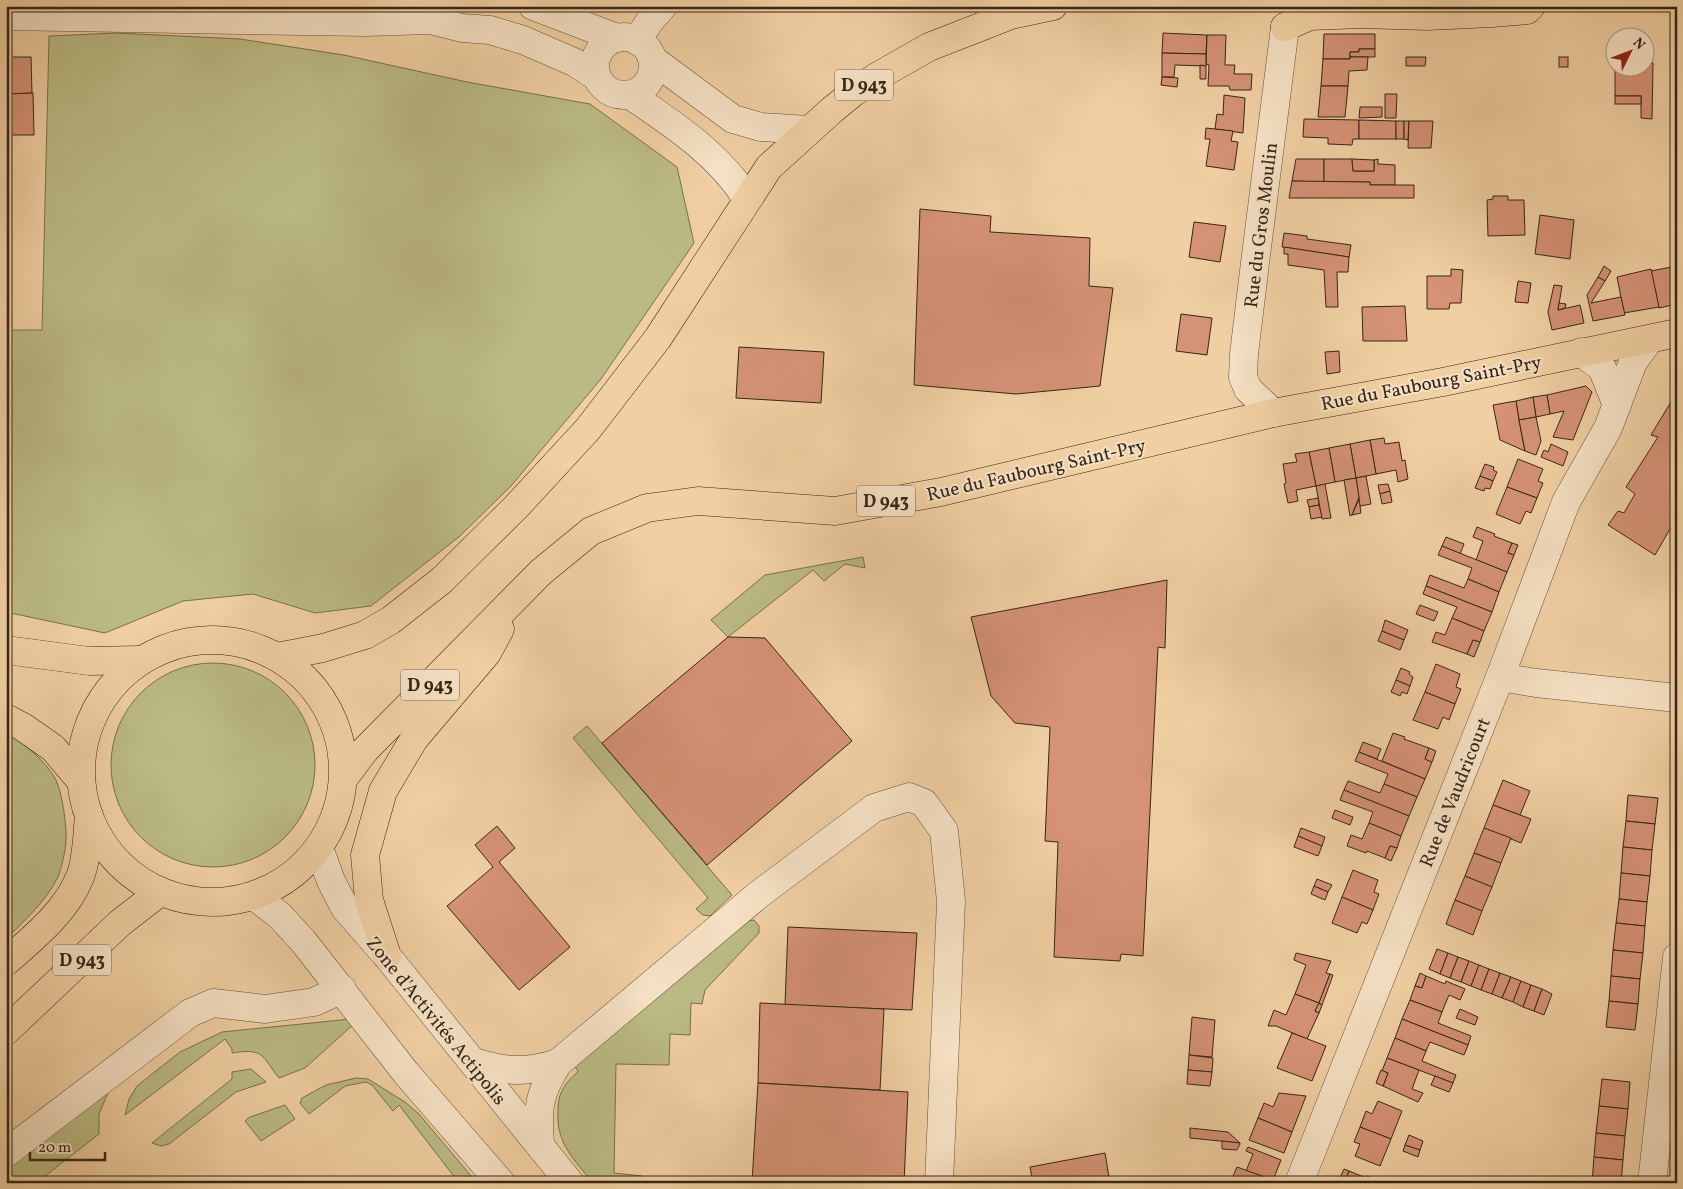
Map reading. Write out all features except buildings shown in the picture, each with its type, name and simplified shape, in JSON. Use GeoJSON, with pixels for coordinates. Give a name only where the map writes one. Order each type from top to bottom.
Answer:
{"type":"FeatureCollection","features":[{"type":"Feature","properties":{"kind":"main road","name":"D 943"},"geometry":{"type":"LineString","coordinates":[[276,657],[323,648],[365,635],[391,620],[442,580],[516,507],[588,429],[658,338],[769,167],[854,92],[929,47],[1011,15],[1053,6]]}},
{"type":"Feature","properties":{"kind":"main road"},"geometry":{"type":"LineString","coordinates":[[1285,27],[1310,16],[1361,14],[1427,16],[1527,10],[1531,6]]}},
{"type":"Feature","properties":{"kind":"main road","name":"Rue du Faubourg Saint-Pry"},"geometry":{"type":"LineString","coordinates":[[344,778],[365,750],[541,572],[591,531],[647,508],[698,501],[835,511],[941,492],[1273,413],[1443,382],[1677,333]]}},
{"type":"Feature","properties":{"kind":"main road"},"geometry":{"type":"LineString","coordinates":[[387,956],[369,900],[365,855],[383,791],[414,739],[487,653],[519,594]]}},
{"type":"Feature","properties":{"kind":"main road"},"geometry":{"type":"LineString","coordinates":[[208,640],[244,644],[276,657],[302,676],[326,704],[335,725],[342,751],[344,778],[338,811],[319,848],[308,862],[288,879],[272,889],[254,896],[223,903],[190,901],[160,892],[130,873],[105,847],[89,816],[81,782],[83,746],[95,712],[114,683],[142,660],[174,646],[208,640]]}},
{"type":"Feature","properties":{"kind":"main road"},"geometry":{"type":"LineString","coordinates":[[6,650],[90,661],[142,660]]}},
{"type":"Feature","properties":{"kind":"main road"},"geometry":{"type":"LineString","coordinates":[[6,718],[23,727],[53,748],[81,782]]}},
{"type":"Feature","properties":{"kind":"main road","name":"D 943"},"geometry":{"type":"LineString","coordinates":[[6,962],[64,905],[80,877],[87,848],[89,816]]}},
{"type":"Feature","properties":{"kind":"main road","name":"D 943"},"geometry":{"type":"LineString","coordinates":[[6,1031],[120,923],[160,892]]}},
{"type":"Feature","properties":{"kind":"street"},"geometry":{"type":"LineString","coordinates":[[533,6],[635,46],[733,119],[761,127],[809,130]]}},
{"type":"Feature","properties":{"kind":"street"},"geometry":{"type":"LineString","coordinates":[[635,46],[649,22],[663,6]]}},
{"type":"Feature","properties":{"kind":"street"},"geometry":{"type":"LineString","coordinates":[[6,16],[321,21],[430,20],[462,28],[490,30],[523,40],[576,63],[597,77]]}},
{"type":"Feature","properties":{"kind":"street","name":"Rue du Gros Moulin"},"geometry":{"type":"LineString","coordinates":[[1273,413],[1248,389],[1243,377],[1244,354],[1285,27]]}},
{"type":"Feature","properties":{"kind":"street"},"geometry":{"type":"LineString","coordinates":[[605,44],[635,46],[652,74],[649,81],[638,92],[630,95],[609,92],[597,77],[594,66],[596,56],[605,44]]}},
{"type":"Feature","properties":{"kind":"street"},"geometry":{"type":"LineString","coordinates":[[630,95],[660,115],[720,163],[737,182],[747,199]]}},
{"type":"Feature","properties":{"kind":"street","name":"Rue de Vaudricourt"},"geometry":{"type":"LineString","coordinates":[[1299,1183],[1500,677],[1566,502],[1608,428],[1633,362],[1650,338]]}},
{"type":"Feature","properties":{"kind":"street"},"geometry":{"type":"LineString","coordinates":[[1582,352],[1602,368],[1617,405]]}},
{"type":"Feature","properties":{"kind":"street"},"geometry":{"type":"LineString","coordinates":[[1500,677],[1536,683],[1677,698]]}},
{"type":"Feature","properties":{"kind":"street"},"geometry":{"type":"LineString","coordinates":[[540,1146],[538,1119],[540,1096],[546,1081],[558,1063],[758,895],[874,808],[909,797],[924,803],[944,831],[950,901],[939,1183]]}},
{"type":"Feature","properties":{"kind":"street","name":"Zone d'Activités Actipolis"},"geometry":{"type":"LineString","coordinates":[[319,848],[331,880],[345,908],[474,1062],[570,1183]]}},
{"type":"Feature","properties":{"kind":"street"},"geometry":{"type":"LineString","coordinates":[[254,896],[280,915],[303,941],[406,1073],[501,1183]]}},
{"type":"Feature","properties":{"kind":"street"},"geometry":{"type":"LineString","coordinates":[[1652,1183],[1677,957]]}},
{"type":"Feature","properties":{"kind":"street"},"geometry":{"type":"LineString","coordinates":[[6,1153],[190,1013],[213,1003],[265,1009],[314,1002],[342,989]]}},
{"type":"Feature","properties":{"kind":"street"},"geometry":{"type":"LineString","coordinates":[[474,1062],[490,1067],[519,1071],[536,1070],[558,1063]]}},
{"type":"Feature","properties":{"kind":"shaded area"},"geometry":{"type":"Polygon","coordinates":[[[117,33],[240,39],[344,55],[467,82],[590,104],[677,167],[694,243],[601,379],[511,486],[460,536],[371,606],[315,613],[253,594],[183,601],[105,633],[6,612],[6,330],[42,330],[49,36],[117,33]]]}},
{"type":"Feature","properties":{"kind":"shaded area"},"geometry":{"type":"Polygon","coordinates":[[[863,557],[865,568],[845,564],[824,581],[813,570],[728,637],[711,620],[765,575],[863,557]]]}},
{"type":"Feature","properties":{"kind":"shaded area"},"geometry":{"type":"Polygon","coordinates":[[[213,663],[233,665],[261,675],[278,686],[292,700],[307,726],[313,745],[315,765],[313,785],[303,813],[292,830],[278,844],[252,859],[233,865],[213,867],[193,865],[165,855],[148,844],[134,830],[119,804],[113,785],[111,765],[113,745],[123,717],[134,700],[148,686],[174,671],[193,665],[213,663]]]}},
{"type":"Feature","properties":{"kind":"shaded area"},"geometry":{"type":"Polygon","coordinates":[[[587,726],[732,895],[710,916],[703,915],[696,909],[708,898],[573,738],[587,726]]]}},
{"type":"Feature","properties":{"kind":"shaded area"},"geometry":{"type":"Polygon","coordinates":[[[6,733],[34,753],[56,780],[62,801],[66,834],[62,865],[53,886],[35,910],[6,939],[6,733]]]}},
{"type":"Feature","properties":{"kind":"shaded area"},"geometry":{"type":"Polygon","coordinates":[[[754,920],[759,926],[759,933],[705,990],[702,1004],[691,1003],[690,1035],[670,1034],[669,1065],[616,1064],[614,1173],[642,1176],[649,1183],[593,1183],[563,1142],[558,1123],[558,1105],[561,1094],[566,1084],[578,1071],[574,1065],[748,921],[754,920]]]}},
{"type":"Feature","properties":{"kind":"shaded area"},"geometry":{"type":"Polygon","coordinates":[[[351,1019],[355,1023],[305,1068],[279,1078],[261,1055],[250,1052],[232,1053],[232,1049],[225,1039],[125,1115],[129,1099],[137,1086],[180,1052],[222,1032],[351,1019]]]}},
{"type":"Feature","properties":{"kind":"shaded area"},"geometry":{"type":"Polygon","coordinates":[[[251,1069],[266,1082],[236,1092],[169,1144],[161,1146],[152,1143],[232,1079],[232,1072],[251,1069]]]}},
{"type":"Feature","properties":{"kind":"shaded area"},"geometry":{"type":"Polygon","coordinates":[[[356,1078],[368,1079],[405,1102],[419,1114],[477,1183],[459,1183],[399,1105],[393,1111],[372,1085],[366,1082],[345,1086],[309,1114],[300,1103],[302,1098],[326,1085],[356,1078]]]}},
{"type":"Feature","properties":{"kind":"shaded area"},"geometry":{"type":"Polygon","coordinates":[[[108,1093],[99,1114],[99,1134],[36,1183],[6,1183],[6,1166],[108,1093]]]}},
{"type":"Feature","properties":{"kind":"shaded area"},"geometry":{"type":"Polygon","coordinates":[[[285,1105],[295,1119],[261,1141],[245,1121],[250,1117],[285,1105]]]}}]}
